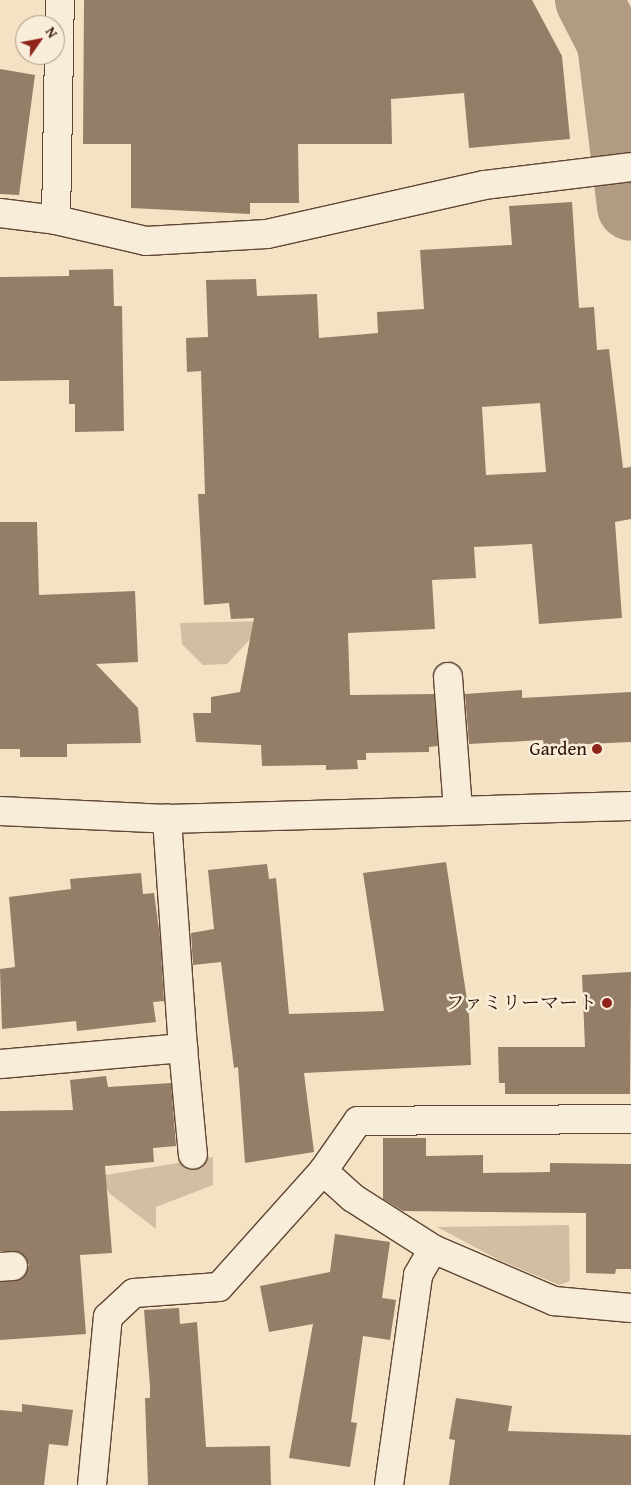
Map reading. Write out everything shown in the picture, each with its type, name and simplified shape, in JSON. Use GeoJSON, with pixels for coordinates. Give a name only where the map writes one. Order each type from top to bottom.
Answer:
{"type":"FeatureCollection","features":[{"type":"Feature","properties":{"kind":"street"},"geometry":{"type":"LineString","coordinates":[[56,220],[60,0]]}},
{"type":"Feature","properties":{"kind":"street"},"geometry":{"type":"LineString","coordinates":[[0,213],[56,220],[146,241],[266,234],[485,185],[631,167]]}},
{"type":"Feature","properties":{"kind":"street"},"geometry":{"type":"LineString","coordinates":[[448,677],[458,811]]}},
{"type":"Feature","properties":{"kind":"street"},"geometry":{"type":"LineString","coordinates":[[0,811],[167,818],[631,806]]}},
{"type":"Feature","properties":{"kind":"street"},"geometry":{"type":"LineString","coordinates":[[167,818],[183,1048],[193,1155]]}},
{"type":"Feature","properties":{"kind":"street"},"geometry":{"type":"LineString","coordinates":[[0,1064],[183,1048]]}},
{"type":"Feature","properties":{"kind":"street"},"geometry":{"type":"LineString","coordinates":[[92,1485],[108,1317],[134,1293],[219,1287],[322,1171],[358,1121],[631,1119]]}},
{"type":"Feature","properties":{"kind":"street"},"geometry":{"type":"LineString","coordinates":[[322,1171],[353,1198],[433,1249],[554,1301],[631,1308]]}},
{"type":"Feature","properties":{"kind":"street"},"geometry":{"type":"LineString","coordinates":[[390,1485],[418,1275],[433,1249]]}},
{"type":"Feature","properties":{"kind":"shaded area"},"geometry":{"type":"Polygon","coordinates":[[[267,621],[227,664],[203,665],[182,644],[180,623],[267,621]]]}},
{"type":"Feature","properties":{"kind":"shaded area"},"geometry":{"type":"Polygon","coordinates":[[[213,1157],[213,1185],[156,1207],[156,1229],[109,1193],[100,1176],[213,1157]]]}},
{"type":"Feature","properties":{"kind":"shaded area"},"geometry":{"type":"Polygon","coordinates":[[[569,1225],[570,1281],[559,1285],[499,1260],[437,1227],[569,1225]]]}},
{"type":"Feature","properties":{"kind":"building"},"geometry":{"type":"Polygon","coordinates":[[[84,0],[532,0],[562,56],[570,139],[469,148],[464,93],[391,99],[392,144],[298,144],[299,203],[250,203],[250,214],[131,208],[131,144],[83,144],[84,0]]]}},
{"type":"Feature","properties":{"kind":"building"},"geometry":{"type":"Polygon","coordinates":[[[0,69],[35,75],[19,195],[0,194],[0,69]]]}},
{"type":"Feature","properties":{"kind":"building"},"geometry":{"type":"Polygon","coordinates":[[[572,202],[579,308],[594,307],[597,350],[609,349],[623,468],[631,467],[631,519],[615,522],[622,618],[539,624],[532,544],[474,547],[476,578],[432,580],[435,629],[348,633],[350,695],[434,694],[438,746],[429,747],[429,752],[366,753],[366,760],[357,760],[358,769],[326,770],[326,765],[262,766],[261,745],[196,742],[193,713],[211,713],[211,697],[240,692],[254,618],[231,619],[229,603],[204,605],[198,494],[205,494],[201,371],[187,372],[186,338],[208,337],[206,280],[256,279],[257,296],[317,294],[319,338],[378,333],[377,312],[424,309],[420,250],[512,245],[509,206],[572,202]],[[540,403],[482,407],[486,475],[546,472],[540,403]]]}},
{"type":"Feature","properties":{"kind":"building"},"geometry":{"type":"Polygon","coordinates":[[[113,269],[114,306],[122,306],[124,431],[75,432],[75,404],[69,404],[69,380],[0,381],[0,277],[69,276],[69,270],[113,269]]]}},
{"type":"Feature","properties":{"kind":"building"},"geometry":{"type":"Polygon","coordinates":[[[0,522],[37,522],[39,595],[135,591],[138,662],[96,664],[138,708],[141,743],[67,744],[67,757],[20,757],[20,749],[0,749],[0,522]]]}},
{"type":"Feature","properties":{"kind":"building"},"geometry":{"type":"Polygon","coordinates":[[[522,690],[522,698],[631,692],[631,742],[544,746],[543,740],[469,744],[465,694],[522,690]]]}},
{"type":"Feature","properties":{"kind":"building"},"geometry":{"type":"Polygon","coordinates":[[[446,862],[469,1013],[471,1065],[304,1073],[314,1152],[245,1163],[238,1067],[234,1068],[221,962],[193,965],[191,933],[214,929],[208,870],[267,864],[269,879],[276,878],[289,1014],[384,1011],[363,873],[446,862]]]}},
{"type":"Feature","properties":{"kind":"building"},"geometry":{"type":"Polygon","coordinates":[[[141,873],[143,894],[154,893],[160,937],[164,1001],[153,1002],[156,1022],[77,1031],[76,1021],[2,1029],[0,969],[15,967],[9,897],[71,889],[70,879],[141,873]]]}},
{"type":"Feature","properties":{"kind":"building"},"geometry":{"type":"Polygon","coordinates":[[[631,972],[630,1094],[505,1094],[505,1083],[499,1083],[498,1047],[585,1047],[582,975],[631,972]]]}},
{"type":"Feature","properties":{"kind":"building"},"geometry":{"type":"Polygon","coordinates":[[[106,1076],[108,1087],[171,1083],[176,1146],[153,1148],[154,1162],[105,1166],[112,1253],[80,1255],[86,1334],[0,1340],[0,1282],[21,1279],[29,1265],[20,1252],[0,1251],[0,1111],[73,1110],[70,1080],[106,1076]]]}},
{"type":"Feature","properties":{"kind":"building"},"geometry":{"type":"Polygon","coordinates":[[[383,1138],[426,1138],[426,1156],[483,1155],[483,1173],[550,1172],[550,1163],[631,1164],[631,1269],[616,1269],[615,1274],[586,1273],[586,1213],[403,1211],[383,1199],[383,1138]]]}},
{"type":"Feature","properties":{"kind":"building"},"geometry":{"type":"Polygon","coordinates":[[[335,1234],[390,1242],[382,1298],[396,1300],[390,1340],[363,1336],[351,1422],[357,1423],[350,1467],[289,1458],[313,1324],[269,1332],[260,1286],[330,1272],[335,1234]]]}},
{"type":"Feature","properties":{"kind":"building"},"geometry":{"type":"Polygon","coordinates":[[[179,1308],[180,1324],[197,1322],[206,1447],[270,1446],[271,1485],[148,1485],[145,1398],[150,1398],[150,1386],[144,1310],[179,1308]]]}},
{"type":"Feature","properties":{"kind":"building"},"geometry":{"type":"Polygon","coordinates":[[[456,1398],[512,1406],[508,1431],[631,1435],[631,1485],[449,1485],[455,1440],[449,1439],[456,1398]]]}},
{"type":"Feature","properties":{"kind":"building"},"geometry":{"type":"Polygon","coordinates":[[[22,1404],[73,1410],[68,1446],[49,1444],[44,1485],[0,1485],[0,1410],[22,1412],[22,1404]]]}},
{"type":"Feature","properties":{"kind":"waterway"},"geometry":{"type":"LineString","coordinates":[[589,0],[611,43],[631,207]]}},
{"type":"Feature","properties":{"kind":"place","name":"Garden"},"geometry":{"type":"Point","coordinates":[597,749]}},
{"type":"Feature","properties":{"kind":"place","name":"ファミリーマート"},"geometry":{"type":"Point","coordinates":[607,1003]}}]}
